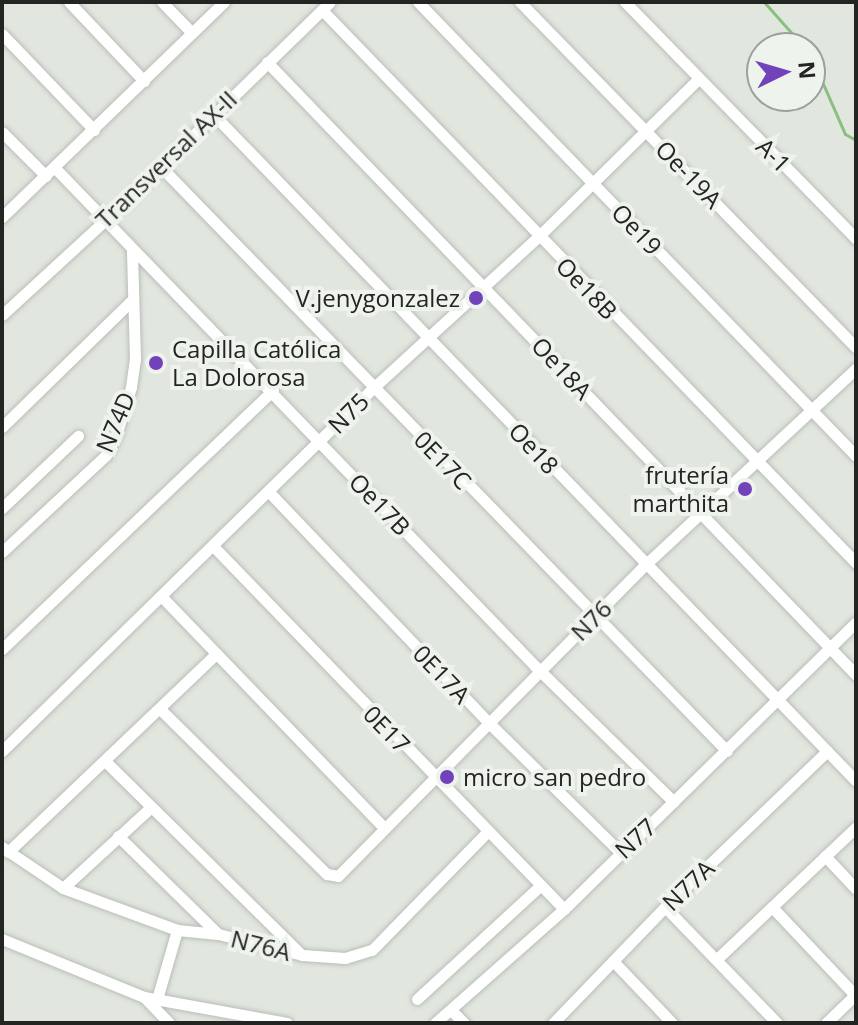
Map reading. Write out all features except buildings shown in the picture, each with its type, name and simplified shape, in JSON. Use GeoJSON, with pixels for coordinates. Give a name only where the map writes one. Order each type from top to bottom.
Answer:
{"type":"FeatureCollection","features":[{"type":"Feature","properties":{"kind":"street"},"geometry":{"type":"LineString","coordinates":[[69,2],[144,81]]}},
{"type":"Feature","properties":{"kind":"street"},"geometry":{"type":"LineString","coordinates":[[162,2],[192,33]]}},
{"type":"Feature","properties":{"kind":"street"},"geometry":{"type":"LineString","coordinates":[[2,217],[224,2]]}},
{"type":"Feature","properties":{"kind":"street","name":"Oe19"},"geometry":{"type":"LineString","coordinates":[[418,2],[856,456]]}},
{"type":"Feature","properties":{"kind":"street","name":"Oe-19A"},"geometry":{"type":"LineString","coordinates":[[520,2],[856,347]]}},
{"type":"Feature","properties":{"kind":"street","name":"A-1"},"geometry":{"type":"LineString","coordinates":[[625,2],[856,239]]}},
{"type":"Feature","properties":{"kind":"street","name":"Transversal AX-II"},"geometry":{"type":"LineString","coordinates":[[2,315],[161,167],[326,6]]}},
{"type":"Feature","properties":{"kind":"street","name":"Oe18B"},"geometry":{"type":"LineString","coordinates":[[326,6],[538,237],[856,563]]}},
{"type":"Feature","properties":{"kind":"street"},"geometry":{"type":"LineString","coordinates":[[2,34],[94,130]]}},
{"type":"Feature","properties":{"kind":"street","name":"Oe18A"},"geometry":{"type":"LineString","coordinates":[[267,62],[856,675]]}},
{"type":"Feature","properties":{"kind":"street","name":"N75"},"geometry":{"type":"LineString","coordinates":[[2,751],[373,388],[483,284],[538,237],[698,79]]}},
{"type":"Feature","properties":{"kind":"street","name":"Oe18"},"geometry":{"type":"LineString","coordinates":[[213,114],[856,781]]}},
{"type":"Feature","properties":{"kind":"street","name":"Oe17B"},"geometry":{"type":"LineString","coordinates":[[2,132],[105,217],[132,250],[273,390],[541,671],[674,802]]}},
{"type":"Feature","properties":{"kind":"street","name":"0E17C"},"geometry":{"type":"LineString","coordinates":[[161,167],[727,751]]}},
{"type":"Feature","properties":{"kind":"street","name":"N74D"},"geometry":{"type":"LineString","coordinates":[[2,552],[106,455],[131,387],[135,359],[131,301],[132,250]]}},
{"type":"Feature","properties":{"kind":"street"},"geometry":{"type":"LineString","coordinates":[[2,427],[131,301]]}},
{"type":"Feature","properties":{"kind":"street","name":"N76"},"geometry":{"type":"LineString","coordinates":[[160,709],[332,876],[338,876],[645,565],[856,368]]}},
{"type":"Feature","properties":{"kind":"street"},"geometry":{"type":"LineString","coordinates":[[2,649],[273,390]]}},
{"type":"Feature","properties":{"kind":"street"},"geometry":{"type":"LineString","coordinates":[[2,508],[78,436]]}},
{"type":"Feature","properties":{"kind":"street","name":"0E17A"},"geometry":{"type":"LineString","coordinates":[[269,492],[489,723],[620,852]]}},
{"type":"Feature","properties":{"kind":"street","name":"0E17"},"geometry":{"type":"LineString","coordinates":[[213,546],[433,777],[564,909]]}},
{"type":"Feature","properties":{"kind":"street"},"geometry":{"type":"LineString","coordinates":[[162,597],[384,828]]}},
{"type":"Feature","properties":{"kind":"street","name":"N77"},"geometry":{"type":"LineString","coordinates":[[435,1023],[564,909],[856,622]]}},
{"type":"Feature","properties":{"kind":"street"},"geometry":{"type":"LineString","coordinates":[[5,849],[105,761],[216,654]]}},
{"type":"Feature","properties":{"kind":"street","name":"N77A"},"geometry":{"type":"LineString","coordinates":[[562,1020],[665,907],[827,751]]}},
{"type":"Feature","properties":{"kind":"street"},"geometry":{"type":"LineString","coordinates":[[105,761],[303,955]]}},
{"type":"Feature","properties":{"kind":"street"},"geometry":{"type":"LineString","coordinates":[[63,888],[150,808]]}},
{"type":"Feature","properties":{"kind":"street"},"geometry":{"type":"LineString","coordinates":[[718,958],[856,827]]}},
{"type":"Feature","properties":{"kind":"street","name":"N76A"},"geometry":{"type":"LineString","coordinates":[[5,849],[63,888],[177,930],[218,934],[303,955],[345,958],[372,950],[488,831]]}},
{"type":"Feature","properties":{"kind":"street"},"geometry":{"type":"LineString","coordinates":[[118,836],[218,934]]}},
{"type":"Feature","properties":{"kind":"street"},"geometry":{"type":"LineString","coordinates":[[825,856],[856,889]]}},
{"type":"Feature","properties":{"kind":"street"},"geometry":{"type":"LineString","coordinates":[[417,999],[541,885]]}},
{"type":"Feature","properties":{"kind":"street"},"geometry":{"type":"LineString","coordinates":[[665,907],[718,958],[777,1023]]}},
{"type":"Feature","properties":{"kind":"street"},"geometry":{"type":"LineString","coordinates":[[772,907],[856,995],[826,1023]]}},
{"type":"Feature","properties":{"kind":"street"},"geometry":{"type":"LineString","coordinates":[[151,998],[177,930]]}},
{"type":"Feature","properties":{"kind":"street"},"geometry":{"type":"LineString","coordinates":[[2,939],[151,998],[287,1023]]}},
{"type":"Feature","properties":{"kind":"street"},"geometry":{"type":"LineString","coordinates":[[613,961],[672,1023]]}},
{"type":"Feature","properties":{"kind":"street"},"geometry":{"type":"LineString","coordinates":[[151,998],[169,1023]]}},
{"type":"Feature","properties":{"kind":"street"},"geometry":{"type":"LineString","coordinates":[[452,1011],[464,1023]]}},
{"type":"Feature","properties":{"kind":"waterway"},"geometry":{"type":"LineString","coordinates":[[764,2],[791,32]]}},
{"type":"Feature","properties":{"kind":"waterway"},"geometry":{"type":"LineString","coordinates":[[826,91],[845,134],[856,140]]}},
{"type":"Feature","properties":{"kind":"place","name":"V.jenygonzalez"},"geometry":{"type":"Point","coordinates":[476,298]}},
{"type":"Feature","properties":{"kind":"place","name":"Capilla Católica La Dolorosa"},"geometry":{"type":"Point","coordinates":[156,363]}},
{"type":"Feature","properties":{"kind":"place","name":"frutería marthita"},"geometry":{"type":"Point","coordinates":[745,489]}},
{"type":"Feature","properties":{"kind":"place","name":"micro san pedro"},"geometry":{"type":"Point","coordinates":[447,777]}}]}
